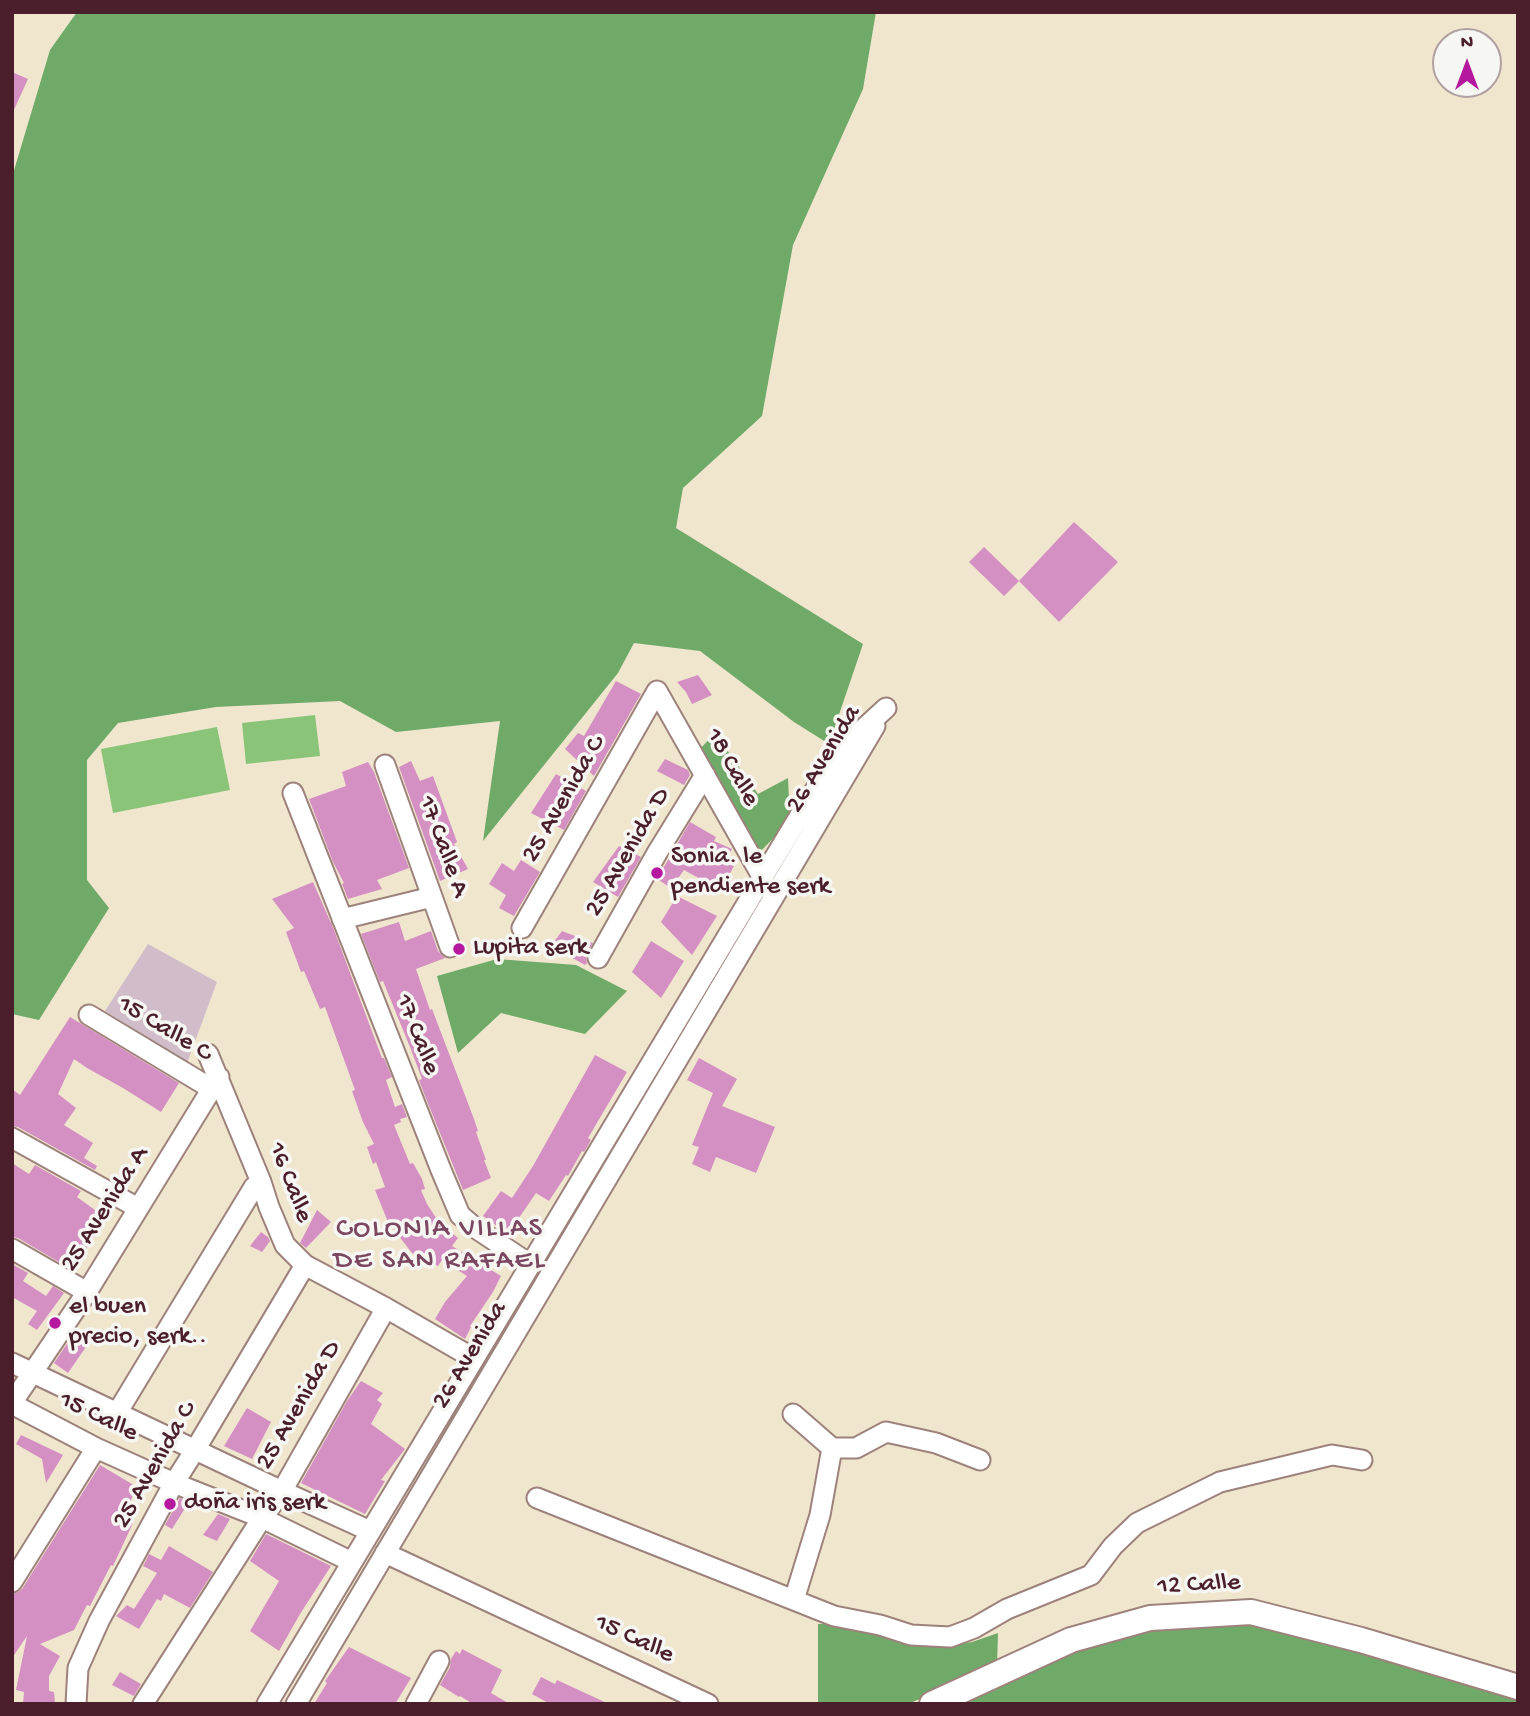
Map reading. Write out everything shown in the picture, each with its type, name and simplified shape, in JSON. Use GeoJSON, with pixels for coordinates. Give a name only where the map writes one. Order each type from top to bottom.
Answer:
{"type":"FeatureCollection","features":[{"type":"Feature","properties":{"kind":"street","name":"18 Calle"},"geometry":{"type":"LineString","coordinates":[[653,698],[657,691],[763,878]]}},
{"type":"Feature","properties":{"kind":"street","name":"25 Avenida C"},"geometry":{"type":"LineString","coordinates":[[522,928],[653,698]]}},
{"type":"Feature","properties":{"kind":"street","name":"26 Avenida"},"geometry":{"type":"LineString","coordinates":[[267,1704],[838,752],[886,708],[296,1704]]}},
{"type":"Feature","properties":{"kind":"street","name":"17 Calle A"},"geometry":{"type":"LineString","coordinates":[[385,765],[450,947]]}},
{"type":"Feature","properties":{"kind":"street","name":"25 Avenida D"},"geometry":{"type":"LineString","coordinates":[[598,958],[705,775]]}},
{"type":"Feature","properties":{"kind":"street","name":"17 Calle"},"geometry":{"type":"LineString","coordinates":[[293,793],[460,1214],[474,1227],[531,1265]]}},
{"type":"Feature","properties":{"kind":"street"},"geometry":{"type":"LineString","coordinates":[[342,919],[432,897]]}},
{"type":"Feature","properties":{"kind":"street","name":"15 Calle C"},"geometry":{"type":"LineString","coordinates":[[89,1015],[215,1083]]}},
{"type":"Feature","properties":{"kind":"street","name":"16 Calle"},"geometry":{"type":"LineString","coordinates":[[208,1054],[215,1083],[261,1182],[285,1245],[305,1265],[473,1358]]}},
{"type":"Feature","properties":{"kind":"street","name":"25 Avenida A"},"geometry":{"type":"LineString","coordinates":[[12,1404],[87,1292],[215,1083]]}},
{"type":"Feature","properties":{"kind":"street"},"geometry":{"type":"LineString","coordinates":[[12,1138],[138,1208]]}},
{"type":"Feature","properties":{"kind":"street"},"geometry":{"type":"LineString","coordinates":[[117,1413],[254,1187],[261,1182]]}},
{"type":"Feature","properties":{"kind":"street"},"geometry":{"type":"LineString","coordinates":[[12,1249],[87,1292]]}},
{"type":"Feature","properties":{"kind":"street","name":"25 Avenida C"},"geometry":{"type":"LineString","coordinates":[[76,1704],[78,1668],[99,1621],[174,1483],[305,1265]]}},
{"type":"Feature","properties":{"kind":"street","name":"25 Avenida D"},"geometry":{"type":"LineString","coordinates":[[143,1704],[282,1491],[386,1308]]}},
{"type":"Feature","properties":{"kind":"street","name":"15 Calle"},"geometry":{"type":"LineString","coordinates":[[12,1363],[370,1531]]}},
{"type":"Feature","properties":{"kind":"street","name":"15 Calle"},"geometry":{"type":"LineString","coordinates":[[12,1404],[96,1448],[262,1518],[352,1562]]}},
{"type":"Feature","properties":{"kind":"street"},"geometry":{"type":"LineString","coordinates":[[793,1414],[832,1448],[856,1448],[886,1432],[936,1443],[980,1460]]}},
{"type":"Feature","properties":{"kind":"street"},"geometry":{"type":"LineString","coordinates":[[12,1582],[96,1448]]}},
{"type":"Feature","properties":{"kind":"street"},"geometry":{"type":"LineString","coordinates":[[794,1600],[820,1515],[832,1448]]}},
{"type":"Feature","properties":{"kind":"street"},"geometry":{"type":"LineString","coordinates":[[537,1498],[834,1616],[880,1625],[911,1635],[950,1637],[974,1628],[1007,1609],[1091,1575],[1113,1546],[1137,1523],[1220,1482],[1332,1455],[1363,1460]]}},
{"type":"Feature","properties":{"kind":"street","name":"15 Calle"},"geometry":{"type":"LineString","coordinates":[[385,1553],[708,1704]]}},
{"type":"Feature","properties":{"kind":"street","name":"12 Calle"},"geometry":{"type":"LineString","coordinates":[[932,1704],[1071,1640],[1150,1618],[1251,1612],[1361,1640],[1518,1687]]}},
{"type":"Feature","properties":{"kind":"street"},"geometry":{"type":"LineString","coordinates":[[416,1704],[439,1661]]}},
{"type":"Feature","properties":{"kind":"shaded area"},"geometry":{"type":"Polygon","coordinates":[[[148,944],[217,982],[187,1063],[105,1011],[148,944]]]}},
{"type":"Feature","properties":{"kind":"green space"},"geometry":{"type":"Polygon","coordinates":[[[77,12],[876,12],[863,89],[793,245],[762,416],[683,488],[676,528],[863,644],[829,744],[794,722],[700,651],[634,643],[618,673],[483,841],[500,721],[396,732],[340,701],[216,707],[118,723],[87,760],[87,880],[109,908],[39,1020],[12,1014],[12,177],[50,50],[77,12]]]}},
{"type":"Feature","properties":{"kind":"green space"},"geometry":{"type":"Polygon","coordinates":[[[315,715],[320,756],[246,764],[242,723],[315,715]]]}},
{"type":"Feature","properties":{"kind":"green space"},"geometry":{"type":"Polygon","coordinates":[[[217,727],[230,790],[113,813],[101,749],[217,727]]]}},
{"type":"Feature","properties":{"kind":"green space"},"geometry":{"type":"Polygon","coordinates":[[[715,733],[758,794],[788,778],[790,821],[759,853],[699,750],[715,733]]]}},
{"type":"Feature","properties":{"kind":"green space"},"geometry":{"type":"Polygon","coordinates":[[[497,959],[576,965],[627,991],[585,1034],[501,1013],[458,1053],[437,976],[497,959]]]}},
{"type":"Feature","properties":{"kind":"green space"},"geometry":{"type":"Polygon","coordinates":[[[1256,1621],[1518,1693],[1518,1704],[962,1704],[1086,1644],[1146,1630],[1256,1621]]]}},
{"type":"Feature","properties":{"kind":"green space"},"geometry":{"type":"Polygon","coordinates":[[[818,1624],[862,1624],[922,1644],[946,1647],[998,1633],[997,1666],[908,1704],[818,1704],[818,1624]]]}},
{"type":"Feature","properties":{"kind":"building"},"geometry":{"type":"Polygon","coordinates":[[[12,72],[28,79],[12,114],[12,72]]]}},
{"type":"Feature","properties":{"kind":"building"},"geometry":{"type":"Polygon","coordinates":[[[1074,522],[1118,562],[1059,622],[1019,581],[1074,522]]]}},
{"type":"Feature","properties":{"kind":"building"},"geometry":{"type":"Polygon","coordinates":[[[984,547],[1019,581],[1004,596],[969,562],[984,547]]]}},
{"type":"Feature","properties":{"kind":"building"},"geometry":{"type":"Polygon","coordinates":[[[698,675],[712,695],[692,704],[677,682],[698,675]]]}},
{"type":"Feature","properties":{"kind":"building"},"geometry":{"type":"Polygon","coordinates":[[[616,681],[641,694],[594,776],[565,749],[578,733],[584,736],[616,681]]]}},
{"type":"Feature","properties":{"kind":"building"},"geometry":{"type":"Polygon","coordinates":[[[665,759],[688,770],[690,775],[684,785],[657,771],[665,759]]]}},
{"type":"Feature","properties":{"kind":"building"},"geometry":{"type":"Polygon","coordinates":[[[411,761],[420,781],[433,776],[457,842],[454,844],[468,869],[440,881],[399,767],[411,761]]]}},
{"type":"Feature","properties":{"kind":"building"},"geometry":{"type":"Polygon","coordinates":[[[368,762],[409,868],[377,880],[382,889],[348,899],[309,799],[346,786],[342,772],[368,762]]]}},
{"type":"Feature","properties":{"kind":"building"},"geometry":{"type":"Polygon","coordinates":[[[556,774],[586,791],[564,830],[531,813],[556,774]]]}},
{"type":"Feature","properties":{"kind":"building"},"geometry":{"type":"Polygon","coordinates":[[[690,822],[716,837],[714,841],[732,849],[725,861],[734,866],[728,877],[733,882],[724,892],[684,870],[671,888],[657,879],[690,822]]]}},
{"type":"Feature","properties":{"kind":"building"},"geometry":{"type":"Polygon","coordinates":[[[619,846],[641,857],[618,897],[593,882],[619,846]]]}},
{"type":"Feature","properties":{"kind":"building"},"geometry":{"type":"Polygon","coordinates":[[[521,860],[540,872],[514,916],[499,908],[506,895],[489,884],[502,863],[514,871],[521,860]]]}},
{"type":"Feature","properties":{"kind":"building"},"geometry":{"type":"Polygon","coordinates":[[[313,882],[382,1058],[392,1077],[386,1080],[395,1107],[402,1104],[407,1117],[394,1125],[410,1164],[413,1163],[422,1179],[425,1189],[421,1190],[427,1204],[438,1221],[458,1238],[452,1246],[501,1276],[470,1326],[465,1339],[435,1319],[445,1302],[467,1276],[442,1260],[438,1266],[412,1253],[388,1222],[375,1190],[385,1187],[367,1147],[374,1144],[352,1091],[355,1090],[325,1007],[320,1009],[304,971],[301,972],[286,932],[294,928],[272,899],[313,882]]]}},
{"type":"Feature","properties":{"kind":"building"},"geometry":{"type":"Polygon","coordinates":[[[677,896],[717,916],[692,955],[661,922],[677,896]]]}},
{"type":"Feature","properties":{"kind":"building"},"geometry":{"type":"Polygon","coordinates":[[[399,922],[405,941],[431,931],[438,951],[445,958],[416,969],[474,1119],[491,1178],[463,1190],[419,1080],[422,1079],[410,1047],[361,934],[399,922]]]}},
{"type":"Feature","properties":{"kind":"building"},"geometry":{"type":"Polygon","coordinates":[[[562,931],[593,943],[587,953],[585,965],[551,946],[562,931]]]}},
{"type":"Feature","properties":{"kind":"building"},"geometry":{"type":"Polygon","coordinates":[[[651,941],[684,961],[661,998],[632,972],[651,941]]]}},
{"type":"Feature","properties":{"kind":"building"},"geometry":{"type":"Polygon","coordinates":[[[70,1017],[179,1083],[161,1112],[74,1059],[58,1094],[76,1108],[64,1125],[93,1143],[84,1158],[97,1166],[95,1170],[12,1126],[12,1089],[20,1095],[70,1017]]]}},
{"type":"Feature","properties":{"kind":"building"},"geometry":{"type":"Polygon","coordinates":[[[595,1055],[627,1072],[588,1138],[591,1140],[568,1176],[566,1175],[549,1201],[536,1193],[508,1234],[483,1216],[501,1191],[512,1198],[595,1055]]]}},
{"type":"Feature","properties":{"kind":"building"},"geometry":{"type":"Polygon","coordinates":[[[699,1058],[737,1079],[722,1106],[775,1127],[756,1173],[716,1157],[710,1172],[692,1164],[699,1147],[692,1145],[713,1093],[687,1080],[699,1058]]]}},
{"type":"Feature","properties":{"kind":"building"},"geometry":{"type":"Polygon","coordinates":[[[12,1163],[29,1174],[35,1165],[81,1191],[77,1197],[95,1210],[95,1236],[77,1262],[59,1262],[12,1237],[12,1163]]]}},
{"type":"Feature","properties":{"kind":"building"},"geometry":{"type":"Polygon","coordinates":[[[317,1210],[331,1222],[306,1248],[300,1243],[317,1210]]]}},
{"type":"Feature","properties":{"kind":"building"},"geometry":{"type":"Polygon","coordinates":[[[261,1232],[270,1241],[262,1252],[250,1246],[261,1232]]]}},
{"type":"Feature","properties":{"kind":"building"},"geometry":{"type":"Polygon","coordinates":[[[12,1264],[28,1273],[23,1281],[46,1296],[53,1286],[64,1293],[37,1330],[28,1324],[37,1311],[12,1297],[12,1264]]]}},
{"type":"Feature","properties":{"kind":"building"},"geometry":{"type":"Polygon","coordinates":[[[75,1332],[90,1341],[68,1373],[54,1363],[75,1332]]]}},
{"type":"Feature","properties":{"kind":"building"},"geometry":{"type":"Polygon","coordinates":[[[361,1381],[383,1393],[377,1400],[382,1404],[371,1424],[405,1449],[381,1480],[385,1481],[365,1514],[301,1483],[361,1381]]]}},
{"type":"Feature","properties":{"kind":"building"},"geometry":{"type":"Polygon","coordinates":[[[247,1408],[271,1422],[252,1459],[224,1446],[247,1408]]]}},
{"type":"Feature","properties":{"kind":"building"},"geometry":{"type":"Polygon","coordinates":[[[21,1435],[63,1455],[46,1483],[42,1459],[16,1444],[21,1435]]]}},
{"type":"Feature","properties":{"kind":"building"},"geometry":{"type":"Polygon","coordinates":[[[100,1465],[137,1487],[123,1517],[133,1523],[113,1566],[111,1565],[74,1630],[40,1644],[60,1656],[49,1676],[49,1691],[54,1692],[55,1704],[23,1704],[24,1692],[16,1690],[27,1636],[12,1658],[12,1594],[22,1589],[100,1465]]]}},
{"type":"Feature","properties":{"kind":"building"},"geometry":{"type":"Polygon","coordinates":[[[180,1498],[189,1502],[172,1529],[165,1525],[180,1498]]]}},
{"type":"Feature","properties":{"kind":"building"},"geometry":{"type":"Polygon","coordinates":[[[218,1514],[230,1519],[217,1541],[203,1535],[218,1514]]]}},
{"type":"Feature","properties":{"kind":"building"},"geometry":{"type":"Polygon","coordinates":[[[266,1534],[331,1566],[279,1651],[250,1631],[279,1581],[250,1561],[266,1534]]]}},
{"type":"Feature","properties":{"kind":"building"},"geometry":{"type":"Polygon","coordinates":[[[169,1546],[213,1572],[190,1608],[164,1594],[161,1601],[157,1599],[139,1629],[116,1616],[127,1605],[134,1609],[157,1573],[143,1566],[149,1554],[161,1560],[169,1546]]]}},
{"type":"Feature","properties":{"kind":"building"},"geometry":{"type":"Polygon","coordinates":[[[349,1647],[411,1678],[395,1704],[314,1704],[327,1683],[325,1681],[349,1647]]]}},
{"type":"Feature","properties":{"kind":"building"},"geometry":{"type":"Polygon","coordinates":[[[462,1649],[502,1670],[491,1693],[510,1704],[473,1704],[440,1685],[450,1667],[451,1659],[456,1651],[460,1654],[462,1649]]]}},
{"type":"Feature","properties":{"kind":"building"},"geometry":{"type":"Polygon","coordinates":[[[120,1672],[141,1684],[134,1696],[112,1685],[120,1672]]]}},
{"type":"Feature","properties":{"kind":"building"},"geometry":{"type":"Polygon","coordinates":[[[541,1677],[555,1684],[557,1680],[609,1704],[550,1704],[532,1694],[541,1677]]]}},
{"type":"Feature","properties":{"kind":"place","name":"Sonia. le pendiente serk"},"geometry":{"type":"Point","coordinates":[657,873]}},
{"type":"Feature","properties":{"kind":"place","name":"Lupita serk"},"geometry":{"type":"Point","coordinates":[459,949]}},
{"type":"Feature","properties":{"kind":"place","name":"el buen precio, serk.."},"geometry":{"type":"Point","coordinates":[55,1323]}},
{"type":"Feature","properties":{"kind":"place","name":"doña iris serk"},"geometry":{"type":"Point","coordinates":[170,1504]}},
{"type":"Feature","properties":{"kind":"district","name":"COLONIA VILLAS DE SAN RAFAEL"},"geometry":{"type":"Point","coordinates":[440,1247]}}]}
